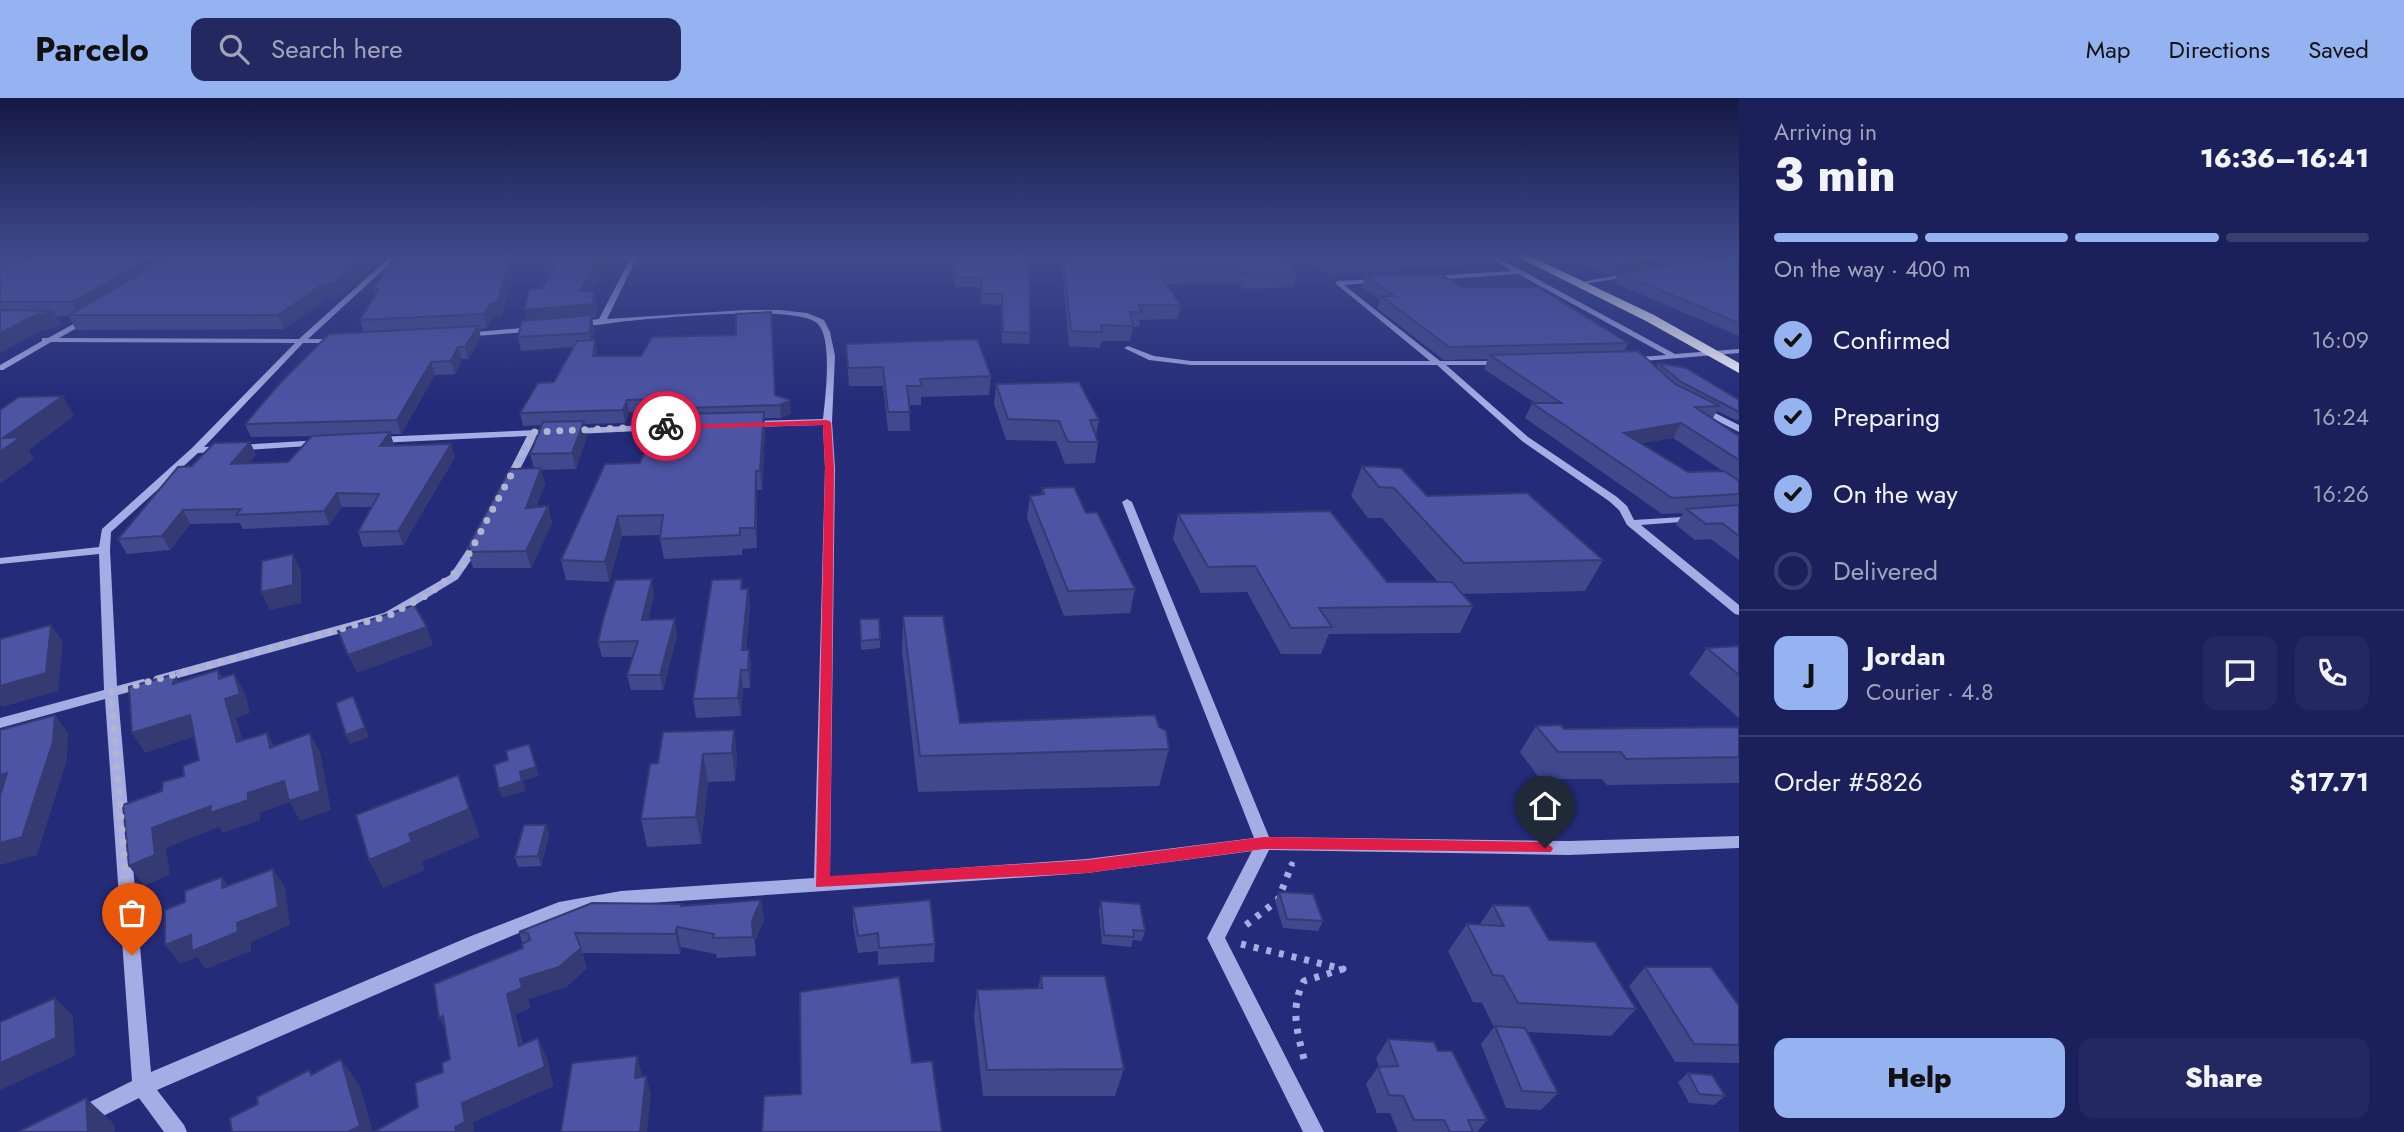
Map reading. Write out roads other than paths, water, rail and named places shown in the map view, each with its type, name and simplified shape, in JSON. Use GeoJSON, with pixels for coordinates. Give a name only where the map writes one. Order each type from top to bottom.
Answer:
{"type":"FeatureCollection","features":[{"type":"Feature","properties":{"kind":"highway"},"geometry":{"type":"LineString","coordinates":[[1620,305],[1739,369]]}},
{"type":"Feature","properties":{"kind":"street"},"geometry":{"type":"LineString","coordinates":[[177,1132],[142,1086],[111,692],[104,550],[106,531],[195,450],[302,341],[341,305]]}},
{"type":"Feature","properties":{"kind":"street"},"geometry":{"type":"LineString","coordinates":[[601,321],[609,305]]}},
{"type":"Feature","properties":{"kind":"street"},"geometry":{"type":"LineString","coordinates":[[1366,305],[1441,365],[1525,439],[1613,499],[1623,508],[1631,523],[1739,611]]}},
{"type":"Feature","properties":{"kind":"street"},"geometry":{"type":"LineString","coordinates":[[1581,305],[1672,355]]}},
{"type":"Feature","properties":{"kind":"street"},"geometry":{"type":"LineString","coordinates":[[560,326],[601,321],[792,311],[812,315],[822,323],[828,341],[831,373],[827,422],[830,468],[822,883]]}},
{"type":"Feature","properties":{"kind":"street"},"geometry":{"type":"LineString","coordinates":[[0,368],[93,315]]}},
{"type":"Feature","properties":{"kind":"street"},"geometry":{"type":"LineString","coordinates":[[64,320],[82,321]]}},
{"type":"Feature","properties":{"kind":"street"},"geometry":{"type":"LineString","coordinates":[[454,336],[546,327]]}},
{"type":"Feature","properties":{"kind":"street"},"geometry":{"type":"LineString","coordinates":[[45,340],[342,341]]}},
{"type":"Feature","properties":{"kind":"street"},"geometry":{"type":"LineString","coordinates":[[1128,348],[1152,358],[1191,363],[1510,363]]}},
{"type":"Feature","properties":{"kind":"street"},"geometry":{"type":"LineString","coordinates":[[1620,360],[1739,351]]}},
{"type":"Feature","properties":{"kind":"street"},"geometry":{"type":"LineString","coordinates":[[1633,360],[1643,368]]}},
{"type":"Feature","properties":{"kind":"street"},"geometry":{"type":"LineString","coordinates":[[1692,405],[1739,429]]}},
{"type":"Feature","properties":{"kind":"street"},"geometry":{"type":"LineString","coordinates":[[738,424],[827,422]]}},
{"type":"Feature","properties":{"kind":"street"},"geometry":{"type":"LineString","coordinates":[[372,440],[711,425]]}},
{"type":"Feature","properties":{"kind":"street"},"geometry":{"type":"LineString","coordinates":[[504,490],[534,432]]}},
{"type":"Feature","properties":{"kind":"street"},"geometry":{"type":"LineString","coordinates":[[195,450],[331,442]]}},
{"type":"Feature","properties":{"kind":"street"},"geometry":{"type":"LineString","coordinates":[[1127,502],[1264,843],[1216,937],[1314,1132]]}},
{"type":"Feature","properties":{"kind":"street"},"geometry":{"type":"LineString","coordinates":[[1631,523],[1712,516]]}},
{"type":"Feature","properties":{"kind":"street"},"geometry":{"type":"LineString","coordinates":[[0,723],[388,616],[454,576],[480,537]]}},
{"type":"Feature","properties":{"kind":"street"},"geometry":{"type":"LineString","coordinates":[[0,561],[104,550]]}},
{"type":"Feature","properties":{"kind":"street"},"geometry":{"type":"LineString","coordinates":[[63,1126],[142,1086],[361,989],[559,909],[621,898],[1087,866],[1264,843],[1569,848],[1739,842]]}}]}
